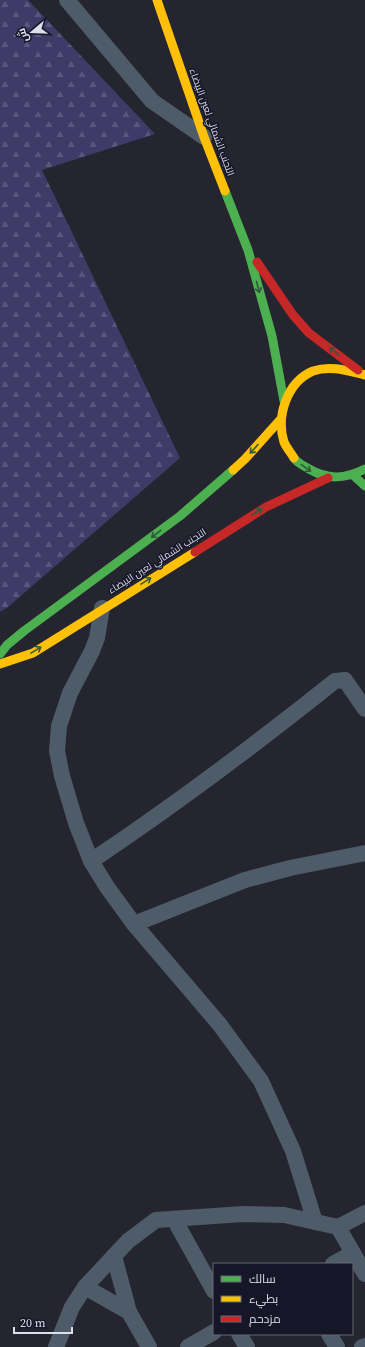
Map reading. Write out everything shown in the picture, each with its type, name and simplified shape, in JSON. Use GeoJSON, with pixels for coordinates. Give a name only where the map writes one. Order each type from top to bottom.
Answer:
{"type":"FeatureCollection","features":[{"type":"Feature","properties":{"kind":"main road","name":"التجنب الشمالي لعين البيضاء"},"geometry":{"type":"LineString","coordinates":[[157,0],[204,137],[248,250],[272,336],[284,401]]}},
{"type":"Feature","properties":{"kind":"main road","name":"التجنب الشمالي لعين البيضاء"},"geometry":{"type":"LineString","coordinates":[[248,250],[294,315],[310,333],[365,375]]}},
{"type":"Feature","properties":{"kind":"main road"},"geometry":{"type":"LineString","coordinates":[[365,375],[351,369],[335,367],[319,369],[304,376],[292,387],[284,401],[280,420],[283,440],[293,458],[308,471],[328,478],[353,475],[365,470]]}},
{"type":"Feature","properties":{"kind":"main road","name":"التجنب الشمالي لعين البيضاء"},"geometry":{"type":"LineString","coordinates":[[0,654],[7,645],[24,631],[180,516],[245,459],[280,420]]}},
{"type":"Feature","properties":{"kind":"main road"},"geometry":{"type":"LineString","coordinates":[[353,475],[365,486]]}},
{"type":"Feature","properties":{"kind":"main road","name":"التجنب الشمالي لعين البيضاء"},"geometry":{"type":"LineString","coordinates":[[0,664],[32,652],[266,507],[328,478]]}},
{"type":"Feature","properties":{"kind":"street"},"geometry":{"type":"LineString","coordinates":[[67,0],[152,101],[204,137]]}},
{"type":"Feature","properties":{"kind":"street"},"geometry":{"type":"LineString","coordinates":[[102,608],[97,638],[92,651],[70,693],[59,726],[57,751],[70,803],[91,861],[107,887],[134,924],[220,1025],[261,1081],[293,1151],[315,1222]]}},
{"type":"Feature","properties":{"kind":"street"},"geometry":{"type":"LineString","coordinates":[[91,861],[148,824],[335,681],[345,680],[365,709]]}},
{"type":"Feature","properties":{"kind":"street"},"geometry":{"type":"LineString","coordinates":[[134,924],[245,880],[290,868],[365,853]]}},
{"type":"Feature","properties":{"kind":"street"},"geometry":{"type":"LineString","coordinates":[[56,1347],[72,1307],[84,1287],[128,1241],[156,1220],[243,1214],[284,1214],[338,1227],[365,1213]]}},
{"type":"Feature","properties":{"kind":"street"},"geometry":{"type":"LineString","coordinates":[[174,1219],[213,1289]]}},
{"type":"Feature","properties":{"kind":"street"},"geometry":{"type":"LineString","coordinates":[[338,1227],[365,1274]]}},
{"type":"Feature","properties":{"kind":"street"},"geometry":{"type":"LineString","coordinates":[[335,1263],[353,1253]]}},
{"type":"Feature","properties":{"kind":"street"},"geometry":{"type":"LineString","coordinates":[[114,1256],[129,1312],[149,1347]]}},
{"type":"Feature","properties":{"kind":"street"},"geometry":{"type":"LineString","coordinates":[[84,1287],[129,1312]]}},
{"type":"Feature","properties":{"kind":"street"},"geometry":{"type":"LineString","coordinates":[[188,1347],[213,1333]]}},
{"type":"Feature","properties":{"kind":"street"},"geometry":{"type":"LineString","coordinates":[[240,1335],[247,1347]]}},
{"type":"Feature","properties":{"kind":"street"},"geometry":{"type":"LineString","coordinates":[[330,1335],[337,1347]]}},
{"type":"Feature","properties":{"kind":"green space"},"geometry":{"type":"Polygon","coordinates":[[[0,0],[28,0],[155,134],[42,170],[180,458],[8,607],[0,612],[0,0]]]}},
{"type":"Feature","properties":{"kind":"traffic: fast"},"geometry":{"type":"LineString","coordinates":[[225,191],[248,250],[272,336],[284,401]]}},
{"type":"Feature","properties":{"kind":"traffic: fast"},"geometry":{"type":"LineString","coordinates":[[294,458],[298,463],[316,473],[323,475],[337,477],[350,475],[365,469]]}},
{"type":"Feature","properties":{"kind":"traffic: fast"},"geometry":{"type":"LineString","coordinates":[[0,654],[7,645],[24,631],[180,516],[233,470]]}},
{"type":"Feature","properties":{"kind":"traffic: fast"},"geometry":{"type":"LineString","coordinates":[[353,475],[365,486]]}},
{"type":"Feature","properties":{"kind":"traffic: slow"},"geometry":{"type":"LineString","coordinates":[[157,0],[204,137],[225,191]]}},
{"type":"Feature","properties":{"kind":"traffic: slow"},"geometry":{"type":"LineString","coordinates":[[294,458],[284,442],[282,421],[286,401],[290,391],[296,383],[304,376],[320,369],[339,369],[365,375]]}},
{"type":"Feature","properties":{"kind":"traffic: slow"},"geometry":{"type":"LineString","coordinates":[[233,470],[245,459],[280,420]]}},
{"type":"Feature","properties":{"kind":"traffic: slow"},"geometry":{"type":"LineString","coordinates":[[0,664],[33,653],[195,552]]}},
{"type":"Feature","properties":{"kind":"traffic: jam"},"geometry":{"type":"LineString","coordinates":[[257,262],[293,315],[309,333],[358,370]]}},
{"type":"Feature","properties":{"kind":"traffic: jam"},"geometry":{"type":"LineString","coordinates":[[195,552],[266,507],[328,478]]}}]}
